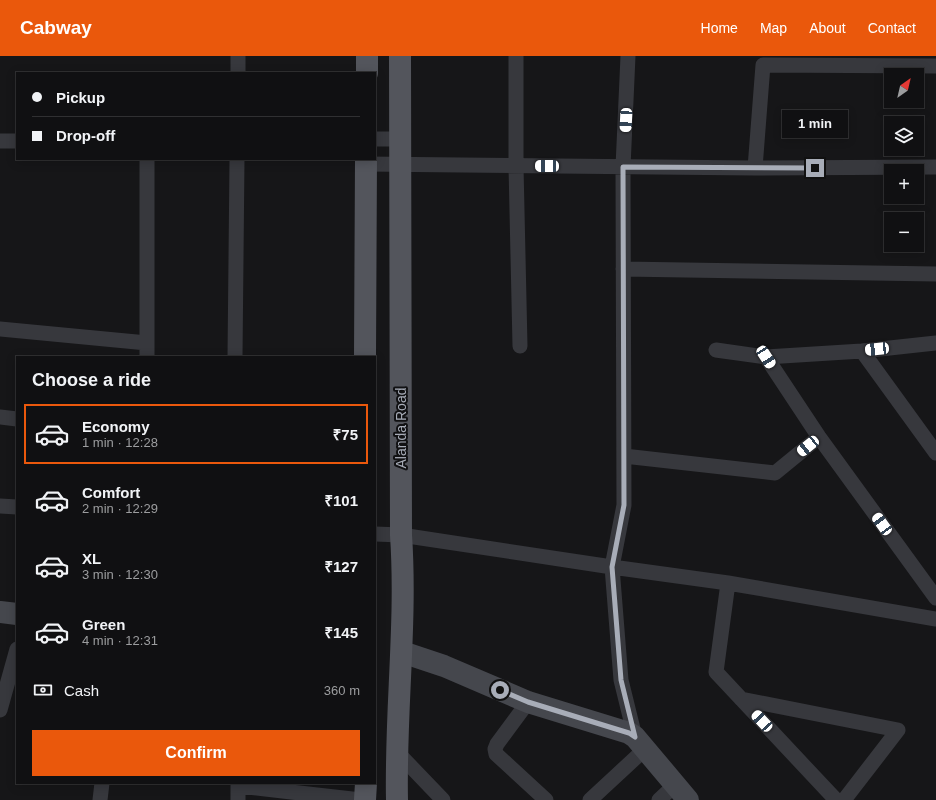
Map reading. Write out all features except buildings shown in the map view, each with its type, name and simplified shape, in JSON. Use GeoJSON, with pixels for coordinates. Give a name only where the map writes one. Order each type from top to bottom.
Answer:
{"type":"FeatureCollection","features":[{"type":"Feature","properties":{"kind":"main road"},"geometry":{"type":"LineString","coordinates":[[367,56],[367,72]]}},
{"type":"Feature","properties":{"kind":"main road","name":"Alanda Road"},"geometry":{"type":"LineString","coordinates":[[398,800],[397,752],[402,652],[403,566],[401,535],[400,56]]}},
{"type":"Feature","properties":{"kind":"main road"},"geometry":{"type":"LineString","coordinates":[[365,356],[366,161]]}},
{"type":"Feature","properties":{"kind":"main road"},"geometry":{"type":"LineString","coordinates":[[366,784],[366,800]]}},
{"type":"Feature","properties":{"kind":"street"},"geometry":{"type":"LineString","coordinates":[[238,56],[238,72]]}},
{"type":"Feature","properties":{"kind":"street"},"geometry":{"type":"LineString","coordinates":[[516,56],[516,166],[520,346]]}},
{"type":"Feature","properties":{"kind":"street"},"geometry":{"type":"LineString","coordinates":[[628,56],[623,167],[624,505],[612,567],[621,680],[640,743]]}},
{"type":"Feature","properties":{"kind":"street"},"geometry":{"type":"LineString","coordinates":[[755,168],[763,60],[907,61],[936,66]]}},
{"type":"Feature","properties":{"kind":"street"},"geometry":{"type":"LineString","coordinates":[[376,139],[401,139]]}},
{"type":"Feature","properties":{"kind":"street"},"geometry":{"type":"LineString","coordinates":[[0,141],[16,140]]}},
{"type":"Feature","properties":{"kind":"street"},"geometry":{"type":"LineString","coordinates":[[0,328],[147,350],[147,160]]}},
{"type":"Feature","properties":{"kind":"street"},"geometry":{"type":"LineString","coordinates":[[234,356],[237,160]]}},
{"type":"Feature","properties":{"kind":"street"},"geometry":{"type":"LineString","coordinates":[[366,161],[401,164],[516,166],[755,168],[936,167]]}},
{"type":"Feature","properties":{"kind":"street"},"geometry":{"type":"LineString","coordinates":[[623,269],[936,274]]}},
{"type":"Feature","properties":{"kind":"street"},"geometry":{"type":"LineString","coordinates":[[716,350],[766,357],[936,343]]}},
{"type":"Feature","properties":{"kind":"street"},"geometry":{"type":"LineString","coordinates":[[862,350],[936,453]]}},
{"type":"Feature","properties":{"kind":"street"},"geometry":{"type":"LineString","coordinates":[[766,357],[819,437],[936,598]]}},
{"type":"Feature","properties":{"kind":"street"},"geometry":{"type":"LineString","coordinates":[[0,418],[16,419]]}},
{"type":"Feature","properties":{"kind":"street"},"geometry":{"type":"LineString","coordinates":[[624,456],[775,473],[819,437]]}},
{"type":"Feature","properties":{"kind":"street"},"geometry":{"type":"LineString","coordinates":[[0,506],[16,507]]}},
{"type":"Feature","properties":{"kind":"street"},"geometry":{"type":"LineString","coordinates":[[376,534],[401,535],[728,583],[936,619]]}},
{"type":"Feature","properties":{"kind":"street"},"geometry":{"type":"LineString","coordinates":[[728,583],[716,672],[836,800]]}},
{"type":"Feature","properties":{"kind":"street"},"geometry":{"type":"LineString","coordinates":[[0,612],[16,614]]}},
{"type":"Feature","properties":{"kind":"street"},"geometry":{"type":"LineString","coordinates":[[0,710],[4,679],[16,651]]}},
{"type":"Feature","properties":{"kind":"street"},"geometry":{"type":"LineString","coordinates":[[402,652],[444,666],[528,702],[629,733],[640,743],[682,792],[659,800]]}},
{"type":"Feature","properties":{"kind":"street"},"geometry":{"type":"LineString","coordinates":[[741,699],[898,730],[844,800]]}},
{"type":"Feature","properties":{"kind":"street"},"geometry":{"type":"LineString","coordinates":[[528,702],[497,744],[495,749],[496,754],[546,800]]}},
{"type":"Feature","properties":{"kind":"street"},"geometry":{"type":"LineString","coordinates":[[590,800],[640,743]]}},
{"type":"Feature","properties":{"kind":"street"},"geometry":{"type":"LineString","coordinates":[[397,752],[443,800]]}},
{"type":"Feature","properties":{"kind":"street"},"geometry":{"type":"LineString","coordinates":[[100,800],[102,784]]}},
{"type":"Feature","properties":{"kind":"street"},"geometry":{"type":"LineString","coordinates":[[238,790],[361,800]]}},
{"type":"Feature","properties":{"kind":"route"},"geometry":{"type":"LineString","coordinates":[[500,690],[528,702],[629,733],[635,737],[621,680],[612,567],[624,505],[623,167],[815,168]]}}]}
